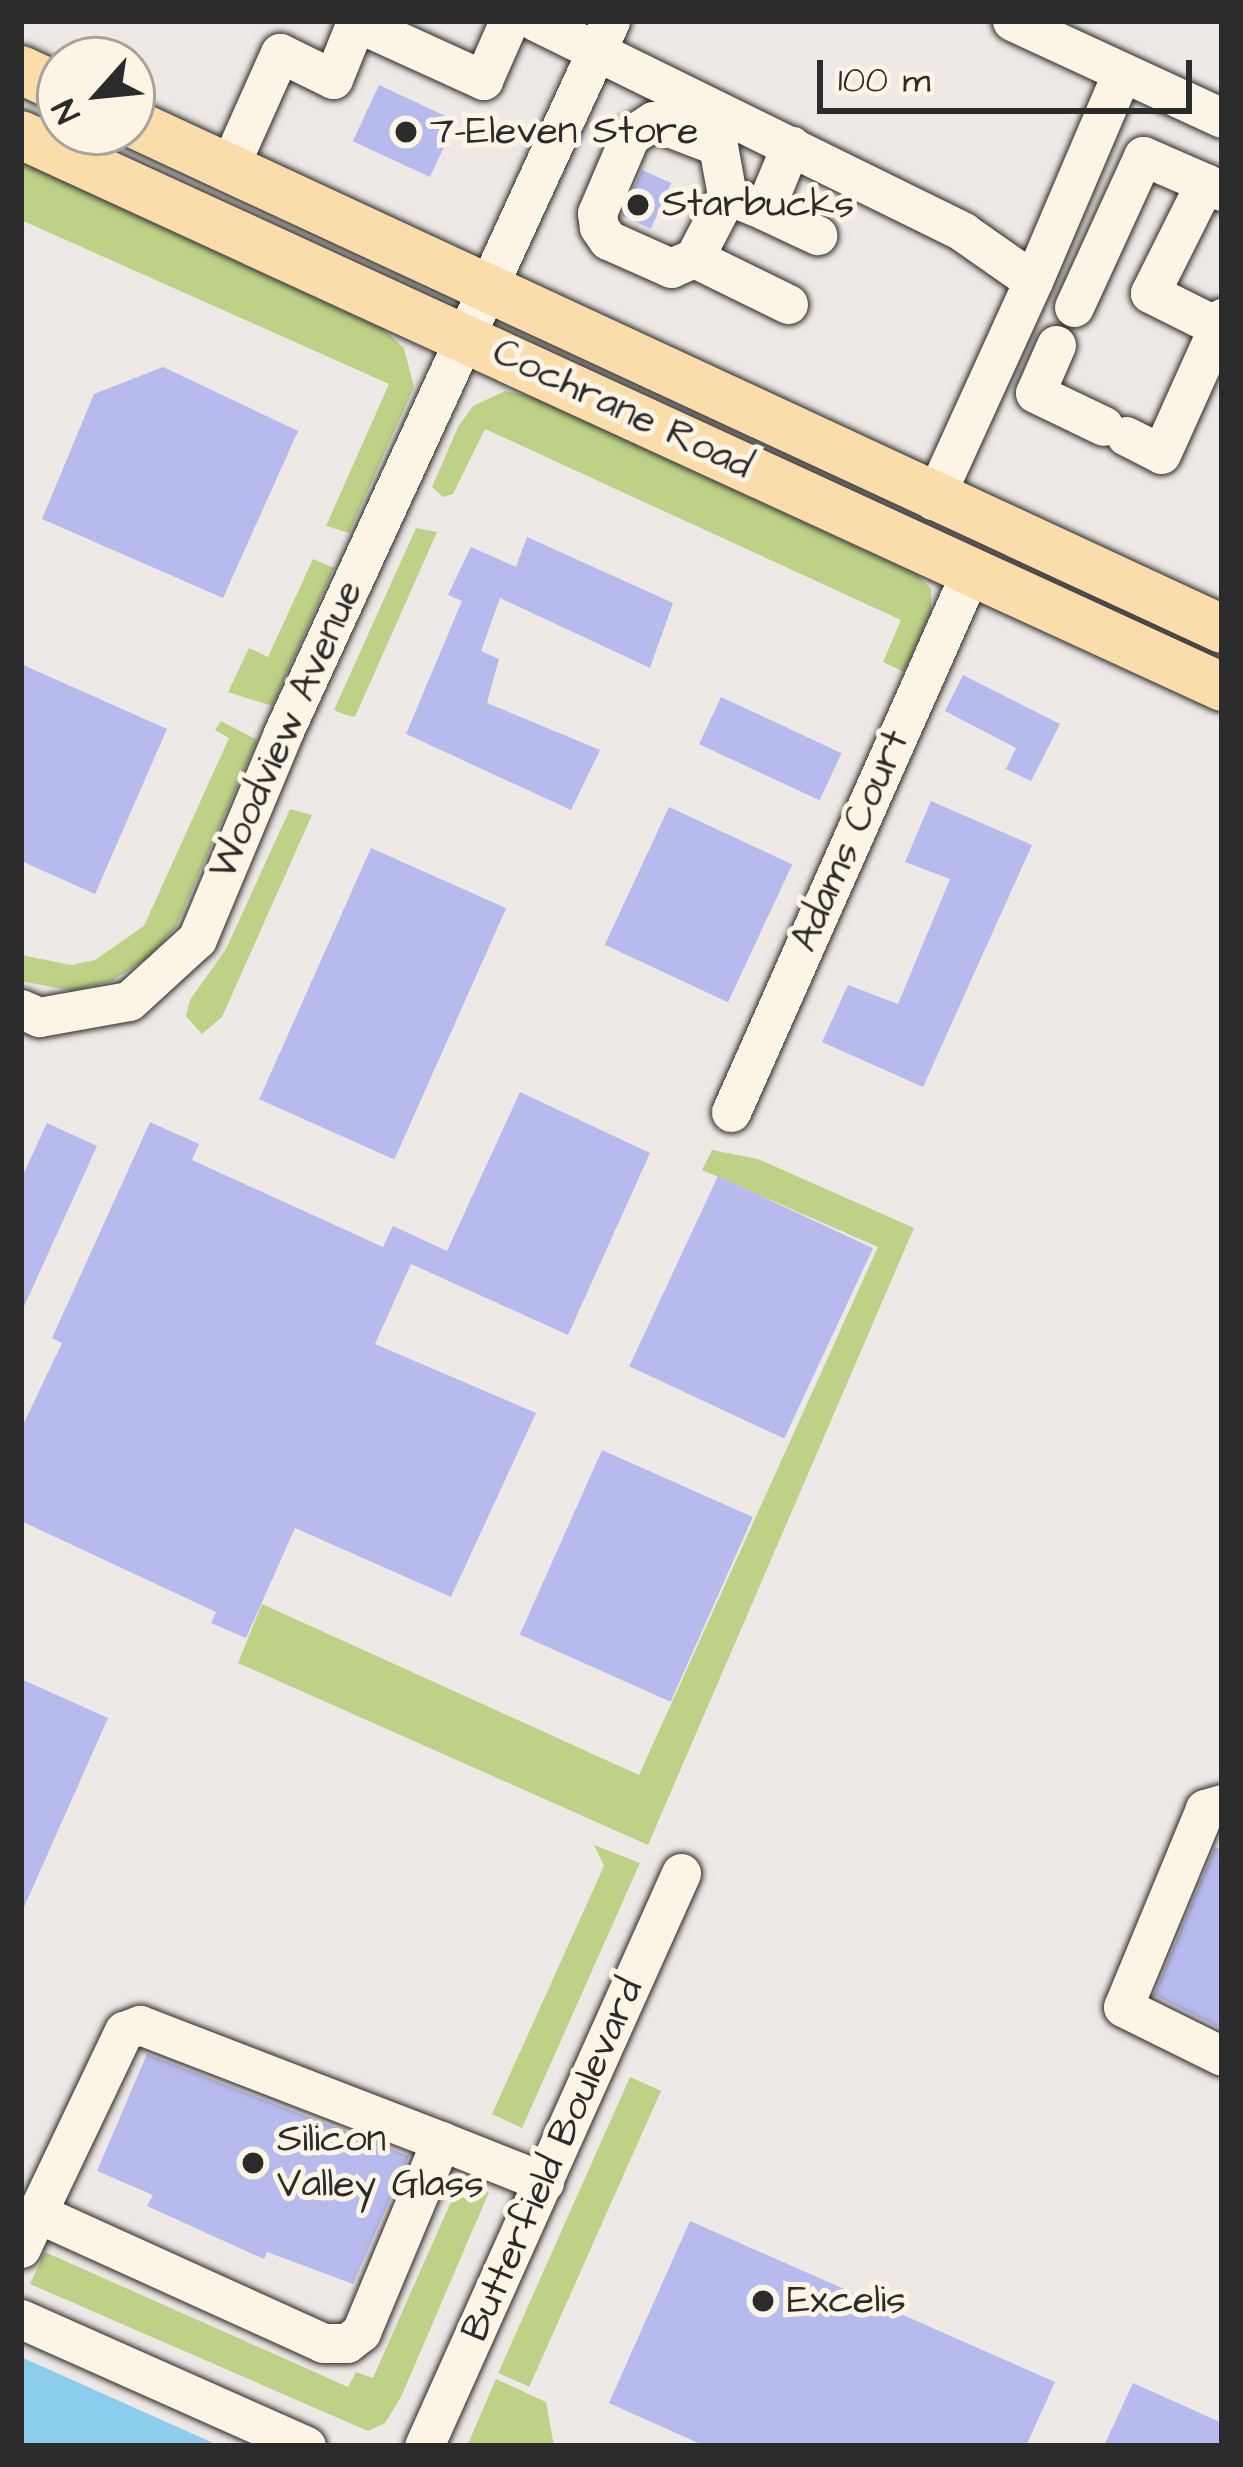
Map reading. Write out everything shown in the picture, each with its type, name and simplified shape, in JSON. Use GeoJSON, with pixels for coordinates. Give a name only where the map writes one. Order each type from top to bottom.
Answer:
{"type":"FeatureCollection","features":[{"type":"Feature","properties":{"kind":"main road","name":"Cochrane Road"},"geometry":{"type":"LineString","coordinates":[[156,134],[484,293],[933,500],[1217,613]]}},
{"type":"Feature","properties":{"kind":"main road","name":"Cochrane Road"},"geometry":{"type":"LineString","coordinates":[[21,135],[1205,678]]}},
{"type":"Feature","properties":{"kind":"main road"},"geometry":{"type":"LineString","coordinates":[[1205,678],[1217,613]]}},
{"type":"Feature","properties":{"kind":"street"},"geometry":{"type":"LineString","coordinates":[[228,169],[287,37],[333,79],[357,22],[483,80],[509,21]]}},
{"type":"Feature","properties":{"kind":"street"},"geometry":{"type":"LineString","coordinates":[[535,21],[603,36],[791,145],[963,232],[1033,281]]}},
{"type":"Feature","properties":{"kind":"street"},"geometry":{"type":"LineString","coordinates":[[1012,21],[1222,118]]}},
{"type":"Feature","properties":{"kind":"street","name":"Woodview Avenue"},"geometry":{"type":"LineString","coordinates":[[21,1009],[39,1017],[129,1001],[197,939],[462,337],[603,36]]}},
{"type":"Feature","properties":{"kind":"street"},"geometry":{"type":"LineString","coordinates":[[933,500],[1123,72]]}},
{"type":"Feature","properties":{"kind":"street"},"geometry":{"type":"LineString","coordinates":[[653,121],[718,146],[727,195],[694,258],[670,268],[608,240],[599,227],[597,213],[630,136],[653,121]]}},
{"type":"Feature","properties":{"kind":"street"},"geometry":{"type":"LineString","coordinates":[[764,210],[791,145]]}},
{"type":"Feature","properties":{"kind":"street"},"geometry":{"type":"LineString","coordinates":[[1056,345],[1035,393],[1160,454],[1220,323],[1150,292],[1214,187],[1143,156],[1074,307]]}},
{"type":"Feature","properties":{"kind":"street"},"geometry":{"type":"LineString","coordinates":[[727,195],[817,235]]}},
{"type":"Feature","properties":{"kind":"street"},"geometry":{"type":"LineString","coordinates":[[694,258],[788,304]]}},
{"type":"Feature","properties":{"kind":"street","name":"Adams Court"},"geometry":{"type":"LineString","coordinates":[[731,1112],[972,569]]}},
{"type":"Feature","properties":{"kind":"street"},"geometry":{"type":"LineString","coordinates":[[1222,1804],[1205,1809],[1123,2007],[1222,2056]]}},
{"type":"Feature","properties":{"kind":"street","name":"Butterfield Boulevard"},"geometry":{"type":"LineString","coordinates":[[424,2446],[681,1873]]}},
{"type":"Feature","properties":{"kind":"street"},"geometry":{"type":"LineString","coordinates":[[441,2141],[362,2332],[347,2343],[323,2343],[29,2230],[124,2031],[140,2025],[441,2141],[544,2182]]}},
{"type":"Feature","properties":{"kind":"street"},"geometry":{"type":"LineString","coordinates":[[21,2319],[306,2446]]}},
{"type":"Feature","properties":{"kind":"green space"},"geometry":{"type":"Polygon","coordinates":[[[21,162],[383,329],[404,348],[414,387],[349,533],[326,526],[389,384],[21,220],[21,162]]]}},
{"type":"Feature","properties":{"kind":"green space"},"geometry":{"type":"Polygon","coordinates":[[[505,391],[530,396],[918,575],[931,589],[931,611],[904,672],[883,662],[901,620],[485,429],[453,494],[443,497],[432,487],[458,427],[473,406],[505,391]]]}},
{"type":"Feature","properties":{"kind":"green space"},"geometry":{"type":"Polygon","coordinates":[[[416,528],[437,532],[355,717],[345,715],[334,710],[416,528]]]}},
{"type":"Feature","properties":{"kind":"green space"},"geometry":{"type":"Polygon","coordinates":[[[313,559],[334,568],[272,706],[228,692],[249,648],[268,657],[313,559]]]}},
{"type":"Feature","properties":{"kind":"green space"},"geometry":{"type":"Polygon","coordinates":[[[221,721],[257,740],[176,927],[149,957],[112,981],[72,991],[21,981],[21,955],[71,965],[95,960],[144,926],[229,738],[215,730],[221,721]]]}},
{"type":"Feature","properties":{"kind":"green space"},"geometry":{"type":"Polygon","coordinates":[[[290,809],[312,815],[222,1017],[202,1034],[186,1016],[190,1000],[226,949],[290,809]]]}},
{"type":"Feature","properties":{"kind":"green space"},"geometry":{"type":"Polygon","coordinates":[[[712,1150],[758,1159],[914,1228],[648,1845],[238,1663],[262,1604],[639,1775],[878,1247],[702,1170],[712,1150]]]}},
{"type":"Feature","properties":{"kind":"green space"},"geometry":{"type":"Polygon","coordinates":[[[594,1845],[640,1863],[522,2128],[492,2114],[604,1866],[594,1845]]]}},
{"type":"Feature","properties":{"kind":"green space"},"geometry":{"type":"Polygon","coordinates":[[[630,2077],[661,2091],[529,2387],[498,2373],[630,2077]]]}},
{"type":"Feature","properties":{"kind":"green space"},"geometry":{"type":"Polygon","coordinates":[[[461,2179],[489,2192],[401,2397],[385,2423],[368,2431],[30,2284],[45,2252],[348,2387],[356,2372],[373,2378],[461,2179]]]}},
{"type":"Feature","properties":{"kind":"green space"},"geometry":{"type":"Polygon","coordinates":[[[496,2379],[546,2402],[554,2446],[467,2446],[496,2379]]]}},
{"type":"Feature","properties":{"kind":"water"},"geometry":{"type":"Polygon","coordinates":[[[21,2357],[220,2446],[21,2446],[21,2357]]]}},
{"type":"Feature","properties":{"kind":"building","name":"7-Eleven Store"},"geometry":{"type":"Polygon","coordinates":[[[379,85],[456,121],[430,177],[353,141],[379,85]]]}},
{"type":"Feature","properties":{"kind":"building"},"geometry":{"type":"Polygon","coordinates":[[[642,170],[671,183],[651,229],[622,216],[642,170]]]}},
{"type":"Feature","properties":{"kind":"building"},"geometry":{"type":"Polygon","coordinates":[[[163,367],[298,431],[223,598],[42,519],[94,394],[163,367]]]}},
{"type":"Feature","properties":{"kind":"building"},"geometry":{"type":"Polygon","coordinates":[[[527,537],[673,603],[650,668],[500,598],[481,651],[499,659],[487,703],[600,750],[571,810],[406,734],[462,601],[448,595],[471,547],[516,567],[527,537]]]}},
{"type":"Feature","properties":{"kind":"building"},"geometry":{"type":"Polygon","coordinates":[[[21,664],[167,729],[95,894],[21,861],[21,664]]]}},
{"type":"Feature","properties":{"kind":"building"},"geometry":{"type":"Polygon","coordinates":[[[963,675],[1060,724],[1031,781],[1006,769],[1016,748],[945,711],[963,675]]]}},
{"type":"Feature","properties":{"kind":"building"},"geometry":{"type":"Polygon","coordinates":[[[721,697],[842,753],[820,800],[699,744],[721,697]]]}},
{"type":"Feature","properties":{"kind":"building"},"geometry":{"type":"Polygon","coordinates":[[[931,801],[1032,845],[923,1087],[822,1042],[848,985],[898,1004],[950,879],[905,862],[931,801]]]}},
{"type":"Feature","properties":{"kind":"building"},"geometry":{"type":"Polygon","coordinates":[[[669,807],[792,864],[728,1002],[605,945],[669,807]]]}},
{"type":"Feature","properties":{"kind":"building"},"geometry":{"type":"Polygon","coordinates":[[[371,848],[506,908],[394,1159],[259,1099],[371,848]]]}},
{"type":"Feature","properties":{"kind":"building"},"geometry":{"type":"Polygon","coordinates":[[[520,1092],[650,1153],[568,1335],[411,1264],[375,1344],[536,1413],[451,1597],[295,1528],[246,1638],[211,1623],[216,1612],[21,1521],[21,1429],[62,1343],[52,1338],[150,1122],[199,1144],[192,1160],[383,1247],[393,1226],[447,1251],[520,1092]]]}},
{"type":"Feature","properties":{"kind":"building"},"geometry":{"type":"Polygon","coordinates":[[[47,1123],[97,1146],[21,1313],[21,1179],[47,1123]]]}},
{"type":"Feature","properties":{"kind":"building"},"geometry":{"type":"Polygon","coordinates":[[[718,1176],[873,1248],[784,1439],[629,1366],[718,1176]]]}},
{"type":"Feature","properties":{"kind":"building"},"geometry":{"type":"Polygon","coordinates":[[[602,1450],[753,1517],[671,1702],[520,1635],[602,1450]]]}},
{"type":"Feature","properties":{"kind":"building"},"geometry":{"type":"Polygon","coordinates":[[[21,1679],[108,1718],[21,1914],[21,1679]]]}},
{"type":"Feature","properties":{"kind":"building"},"geometry":{"type":"Polygon","coordinates":[[[1215,1847],[1222,1850],[1222,2029],[1154,1995],[1215,1847]]]}},
{"type":"Feature","properties":{"kind":"building","name":"Silicon Valley Glass"},"geometry":{"type":"Polygon","coordinates":[[[147,2054],[409,2156],[353,2284],[267,2252],[264,2259],[147,2206],[153,2195],[97,2171],[147,2054]]]}},
{"type":"Feature","properties":{"kind":"building","name":"Excelis"},"geometry":{"type":"Polygon","coordinates":[[[690,2221],[1055,2382],[1026,2446],[705,2446],[609,2403],[690,2221]]]}},
{"type":"Feature","properties":{"kind":"building"},"geometry":{"type":"Polygon","coordinates":[[[1133,2383],[1222,2423],[1222,2446],[1104,2446],[1133,2383]]]}},
{"type":"Feature","properties":{"kind":"place","name":"7-Eleven Store"},"geometry":{"type":"Point","coordinates":[406,132]}},
{"type":"Feature","properties":{"kind":"place","name":"Starbucks"},"geometry":{"type":"Point","coordinates":[638,205]}},
{"type":"Feature","properties":{"kind":"place","name":"Silicon Valley Glass"},"geometry":{"type":"Point","coordinates":[253,2163]}},
{"type":"Feature","properties":{"kind":"place","name":"Excelis"},"geometry":{"type":"Point","coordinates":[763,2301]}}]}
